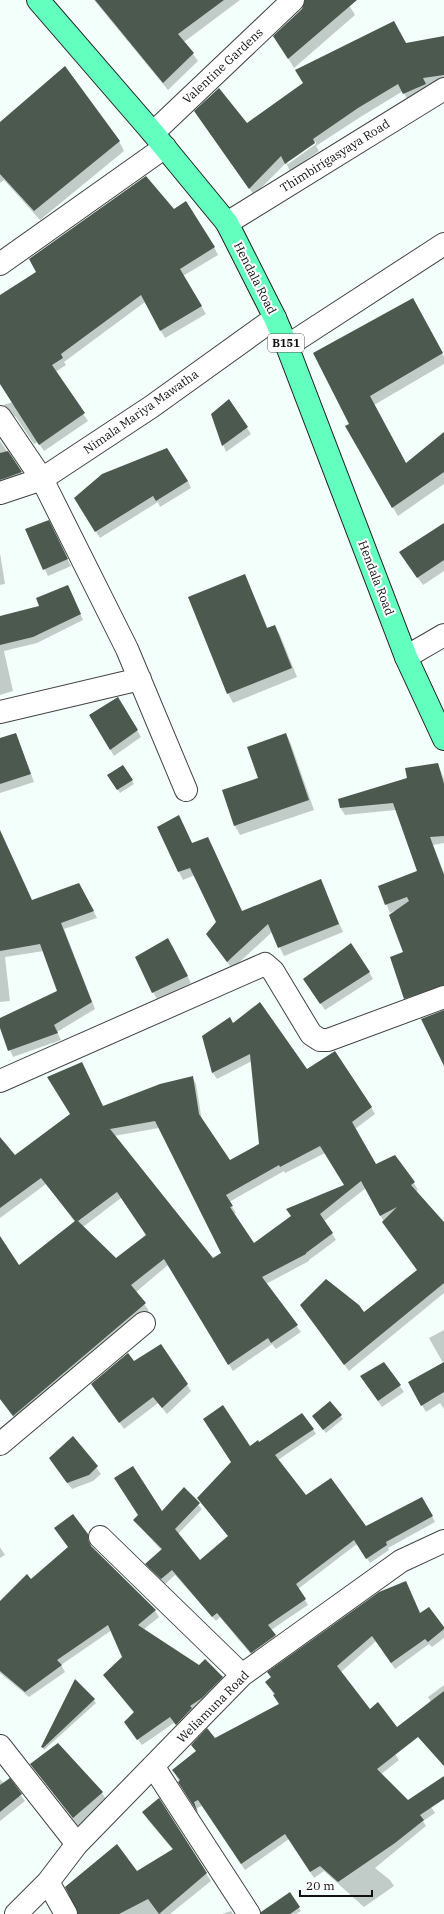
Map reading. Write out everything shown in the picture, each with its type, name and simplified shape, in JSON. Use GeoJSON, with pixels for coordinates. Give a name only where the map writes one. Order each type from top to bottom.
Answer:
{"type":"FeatureCollection","features":[{"type":"Feature","properties":{"kind":"main road","name":"Hendala Road"},"geometry":{"type":"LineString","coordinates":[[38,0],[159,140],[227,223],[275,318],[287,346],[406,657],[444,739]]}},
{"type":"Feature","properties":{"kind":"street","name":"Valentine Gardens"},"geometry":{"type":"LineString","coordinates":[[0,264],[159,140],[292,0]]}},
{"type":"Feature","properties":{"kind":"street","name":"Thimbirigasyaya Road"},"geometry":{"type":"LineString","coordinates":[[227,223],[444,89]]}},
{"type":"Feature","properties":{"kind":"street"},"geometry":{"type":"LineString","coordinates":[[287,346],[444,244]]}},
{"type":"Feature","properties":{"kind":"street","name":"Nimala Mariya Mawatha"},"geometry":{"type":"LineString","coordinates":[[0,492],[42,480],[151,407],[275,318]]}},
{"type":"Feature","properties":{"kind":"street"},"geometry":{"type":"LineString","coordinates":[[0,417],[42,480],[127,649],[186,790]]}},
{"type":"Feature","properties":{"kind":"street"},"geometry":{"type":"LineString","coordinates":[[406,657],[444,635]]}},
{"type":"Feature","properties":{"kind":"street"},"geometry":{"type":"LineString","coordinates":[[0,712],[140,679]]}},
{"type":"Feature","properties":{"kind":"street"},"geometry":{"type":"LineString","coordinates":[[0,1081],[266,964],[273,970],[311,1034],[320,1040],[328,1040],[444,997]]}},
{"type":"Feature","properties":{"kind":"street"},"geometry":{"type":"LineString","coordinates":[[0,1444],[144,1322]]}},
{"type":"Feature","properties":{"kind":"street"},"geometry":{"type":"LineString","coordinates":[[100,1537],[242,1675]]}},
{"type":"Feature","properties":{"kind":"street","name":"Weliamuna Road"},"geometry":{"type":"LineString","coordinates":[[16,1914],[48,1882],[77,1844],[242,1675],[401,1561],[444,1541]]}},
{"type":"Feature","properties":{"kind":"street"},"geometry":{"type":"LineString","coordinates":[[0,1746],[77,1844]]}},
{"type":"Feature","properties":{"kind":"street"},"geometry":{"type":"LineString","coordinates":[[153,1766],[249,1914]]}},
{"type":"Feature","properties":{"kind":"street"},"geometry":{"type":"LineString","coordinates":[[48,1882],[66,1914]]}},
{"type":"Feature","properties":{"kind":"building"},"geometry":{"type":"Polygon","coordinates":[[[95,0],[224,0],[178,34],[194,53],[163,83],[95,0]]]}},
{"type":"Feature","properties":{"kind":"building"},"geometry":{"type":"Polygon","coordinates":[[[305,0],[357,0],[288,59],[273,36],[302,9],[305,0]]]}},
{"type":"Feature","properties":{"kind":"building"},"geometry":{"type":"Polygon","coordinates":[[[394,21],[406,43],[444,36],[444,75],[423,78],[426,84],[403,94],[398,84],[358,108],[313,139],[315,143],[285,164],[281,156],[249,189],[194,111],[219,88],[247,123],[303,83],[295,70],[394,21]]]}},
{"type":"Feature","properties":{"kind":"building"},"geometry":{"type":"Polygon","coordinates":[[[65,66],[120,141],[34,211],[0,174],[0,122],[65,66]]]}},
{"type":"Feature","properties":{"kind":"building"},"geometry":{"type":"Polygon","coordinates":[[[146,176],[174,209],[186,201],[215,247],[180,269],[202,306],[160,331],[141,295],[61,354],[63,358],[52,365],[85,413],[39,445],[0,384],[0,295],[36,272],[29,259],[146,176]]]}},
{"type":"Feature","properties":{"kind":"building"},"geometry":{"type":"Polygon","coordinates":[[[413,298],[443,353],[370,396],[406,463],[444,432],[444,472],[392,508],[345,426],[349,424],[313,353],[413,298]]]}},
{"type":"Feature","properties":{"kind":"building"},"geometry":{"type":"Polygon","coordinates":[[[229,399],[248,427],[222,446],[211,414],[229,399]]]}},
{"type":"Feature","properties":{"kind":"building"},"geometry":{"type":"Polygon","coordinates":[[[167,448],[188,481],[156,501],[153,496],[95,532],[74,498],[102,474],[167,448]]]}},
{"type":"Feature","properties":{"kind":"building"},"geometry":{"type":"Polygon","coordinates":[[[8,451],[22,472],[0,480],[0,453],[8,451]]]}},
{"type":"Feature","properties":{"kind":"building"},"geometry":{"type":"Polygon","coordinates":[[[49,520],[68,559],[43,570],[25,529],[49,520]]]}},
{"type":"Feature","properties":{"kind":"building"},"geometry":{"type":"Polygon","coordinates":[[[444,523],[444,560],[417,578],[399,552],[444,523]]]}},
{"type":"Feature","properties":{"kind":"building"},"geometry":{"type":"Polygon","coordinates":[[[245,574],[267,628],[275,625],[292,668],[227,694],[188,597],[245,574]]]}},
{"type":"Feature","properties":{"kind":"building"},"geometry":{"type":"Polygon","coordinates":[[[68,585],[81,614],[33,637],[0,645],[0,616],[39,606],[36,598],[68,585]]]}},
{"type":"Feature","properties":{"kind":"building"},"geometry":{"type":"Polygon","coordinates":[[[118,697],[138,730],[110,750],[89,715],[118,697]]]}},
{"type":"Feature","properties":{"kind":"building"},"geometry":{"type":"Polygon","coordinates":[[[16,733],[31,774],[0,784],[0,738],[16,733]]]}},
{"type":"Feature","properties":{"kind":"building"},"geometry":{"type":"Polygon","coordinates":[[[286,733],[309,800],[234,826],[222,790],[258,778],[247,747],[286,733]]]}},
{"type":"Feature","properties":{"kind":"building"},"geometry":{"type":"Polygon","coordinates":[[[438,763],[444,784],[444,836],[430,837],[444,875],[444,985],[404,999],[390,957],[403,952],[389,915],[409,901],[407,897],[385,905],[378,886],[417,871],[393,803],[340,808],[338,799],[407,778],[405,768],[438,763]]]}},
{"type":"Feature","properties":{"kind":"building"},"geometry":{"type":"Polygon","coordinates":[[[123,765],[133,780],[117,790],[107,775],[123,765]]]}},
{"type":"Feature","properties":{"kind":"building"},"geometry":{"type":"Polygon","coordinates":[[[179,815],[192,843],[208,837],[242,911],[321,879],[339,924],[278,948],[268,924],[227,962],[206,934],[216,922],[190,868],[178,872],[157,827],[179,815]]]}},
{"type":"Feature","properties":{"kind":"building"},"geometry":{"type":"Polygon","coordinates":[[[0,830],[32,900],[79,883],[94,911],[61,923],[92,1002],[54,1025],[58,1033],[8,1051],[0,1028],[0,1018],[57,991],[40,944],[0,951],[0,830]]]}},
{"type":"Feature","properties":{"kind":"building"},"geometry":{"type":"Polygon","coordinates":[[[168,938],[188,976],[152,993],[135,957],[168,938]]]}},
{"type":"Feature","properties":{"kind":"building"},"geometry":{"type":"Polygon","coordinates":[[[351,943],[370,972],[320,1004],[303,979],[351,943]]]}},
{"type":"Feature","properties":{"kind":"building"},"geometry":{"type":"Polygon","coordinates":[[[260,1002],[307,1069],[335,1051],[372,1107],[352,1122],[376,1164],[395,1155],[415,1182],[411,1185],[444,1222],[444,1283],[344,1365],[300,1305],[326,1279],[359,1305],[364,1312],[417,1270],[382,1222],[397,1207],[380,1216],[361,1181],[320,1214],[333,1233],[306,1254],[262,1277],[298,1325],[271,1343],[268,1338],[228,1365],[164,1259],[131,1285],[146,1303],[13,1416],[0,1399],[0,1236],[19,1265],[75,1221],[41,1178],[0,1208],[0,1137],[15,1155],[70,1114],[47,1077],[82,1062],[103,1106],[160,1084],[193,1076],[199,1114],[230,1160],[259,1144],[250,1054],[212,1073],[202,1036],[230,1017],[233,1023],[260,1002]],[[155,1121],[110,1129],[213,1258],[221,1253],[155,1121]],[[320,1146],[280,1167],[279,1165],[226,1195],[233,1206],[230,1207],[254,1243],[291,1216],[286,1209],[344,1185],[320,1146]],[[117,1192],[78,1221],[116,1258],[146,1235],[117,1192]]]}},
{"type":"Feature","properties":{"kind":"building"},"geometry":{"type":"Polygon","coordinates":[[[444,1010],[444,1066],[421,1019],[444,1010]]]}},
{"type":"Feature","properties":{"kind":"building"},"geometry":{"type":"Polygon","coordinates":[[[161,1344],[188,1384],[162,1408],[153,1397],[119,1423],[91,1384],[128,1353],[134,1361],[161,1344]]]}},
{"type":"Feature","properties":{"kind":"building"},"geometry":{"type":"Polygon","coordinates":[[[384,1362],[401,1385],[378,1401],[360,1376],[384,1362]]]}},
{"type":"Feature","properties":{"kind":"building"},"geometry":{"type":"Polygon","coordinates":[[[444,1362],[444,1392],[421,1406],[408,1382],[444,1362]]]}},
{"type":"Feature","properties":{"kind":"building"},"geometry":{"type":"Polygon","coordinates":[[[330,1401],[342,1415],[323,1430],[312,1416],[330,1401]]]}},
{"type":"Feature","properties":{"kind":"building"},"geometry":{"type":"Polygon","coordinates":[[[223,1405],[250,1446],[258,1440],[259,1442],[302,1413],[314,1429],[275,1455],[306,1495],[331,1478],[366,1526],[422,1497],[433,1516],[386,1542],[387,1545],[366,1559],[354,1540],[296,1584],[306,1599],[268,1625],[276,1635],[251,1653],[217,1613],[212,1617],[172,1570],[161,1579],[145,1564],[162,1549],[133,1520],[138,1515],[114,1478],[133,1466],[162,1511],[184,1487],[200,1503],[175,1529],[200,1560],[228,1536],[197,1498],[231,1462],[203,1419],[223,1405]]]}},
{"type":"Feature","properties":{"kind":"building"},"geometry":{"type":"Polygon","coordinates":[[[73,1436],[98,1466],[89,1475],[67,1483],[49,1458],[73,1436]]]}},
{"type":"Feature","properties":{"kind":"building"},"geometry":{"type":"Polygon","coordinates":[[[73,1514],[88,1534],[88,1540],[91,1546],[156,1610],[138,1625],[199,1665],[205,1659],[223,1677],[202,1698],[190,1706],[192,1708],[176,1725],[170,1717],[137,1740],[124,1722],[134,1712],[103,1675],[122,1657],[108,1625],[57,1660],[62,1665],[25,1692],[0,1671],[0,1601],[27,1574],[31,1579],[68,1547],[54,1528],[73,1514]]]}},
{"type":"Feature","properties":{"kind":"building"},"geometry":{"type":"Polygon","coordinates":[[[406,1581],[420,1613],[429,1607],[444,1629],[428,1642],[425,1639],[391,1663],[372,1636],[337,1666],[370,1709],[378,1702],[397,1727],[444,1691],[444,1766],[418,1737],[377,1769],[408,1800],[444,1776],[444,1799],[420,1815],[424,1820],[395,1843],[338,1882],[320,1866],[310,1872],[285,1834],[241,1864],[198,1800],[194,1802],[198,1813],[178,1782],[180,1780],[172,1770],[196,1751],[191,1745],[207,1728],[215,1738],[279,1704],[273,1695],[275,1694],[265,1682],[271,1677],[267,1672],[379,1592],[406,1581]]]}},
{"type":"Feature","properties":{"kind":"building"},"geometry":{"type":"Polygon","coordinates":[[[75,1679],[95,1699],[43,1748],[41,1747],[75,1679]]]}},
{"type":"Feature","properties":{"kind":"building"},"geometry":{"type":"Polygon","coordinates":[[[58,1743],[103,1792],[73,1818],[30,1764],[58,1743]]]}},
{"type":"Feature","properties":{"kind":"building"},"geometry":{"type":"Polygon","coordinates":[[[10,1778],[22,1794],[0,1812],[0,1785],[10,1778]]]}},
{"type":"Feature","properties":{"kind":"building"},"geometry":{"type":"Polygon","coordinates":[[[159,1798],[207,1873],[159,1914],[148,1899],[119,1914],[78,1914],[65,1887],[117,1844],[137,1871],[173,1849],[142,1812],[159,1798]]]}},
{"type":"Feature","properties":{"kind":"building"},"geometry":{"type":"Polygon","coordinates":[[[290,1892],[300,1907],[290,1914],[261,1914],[261,1912],[290,1892]]]}}]}
